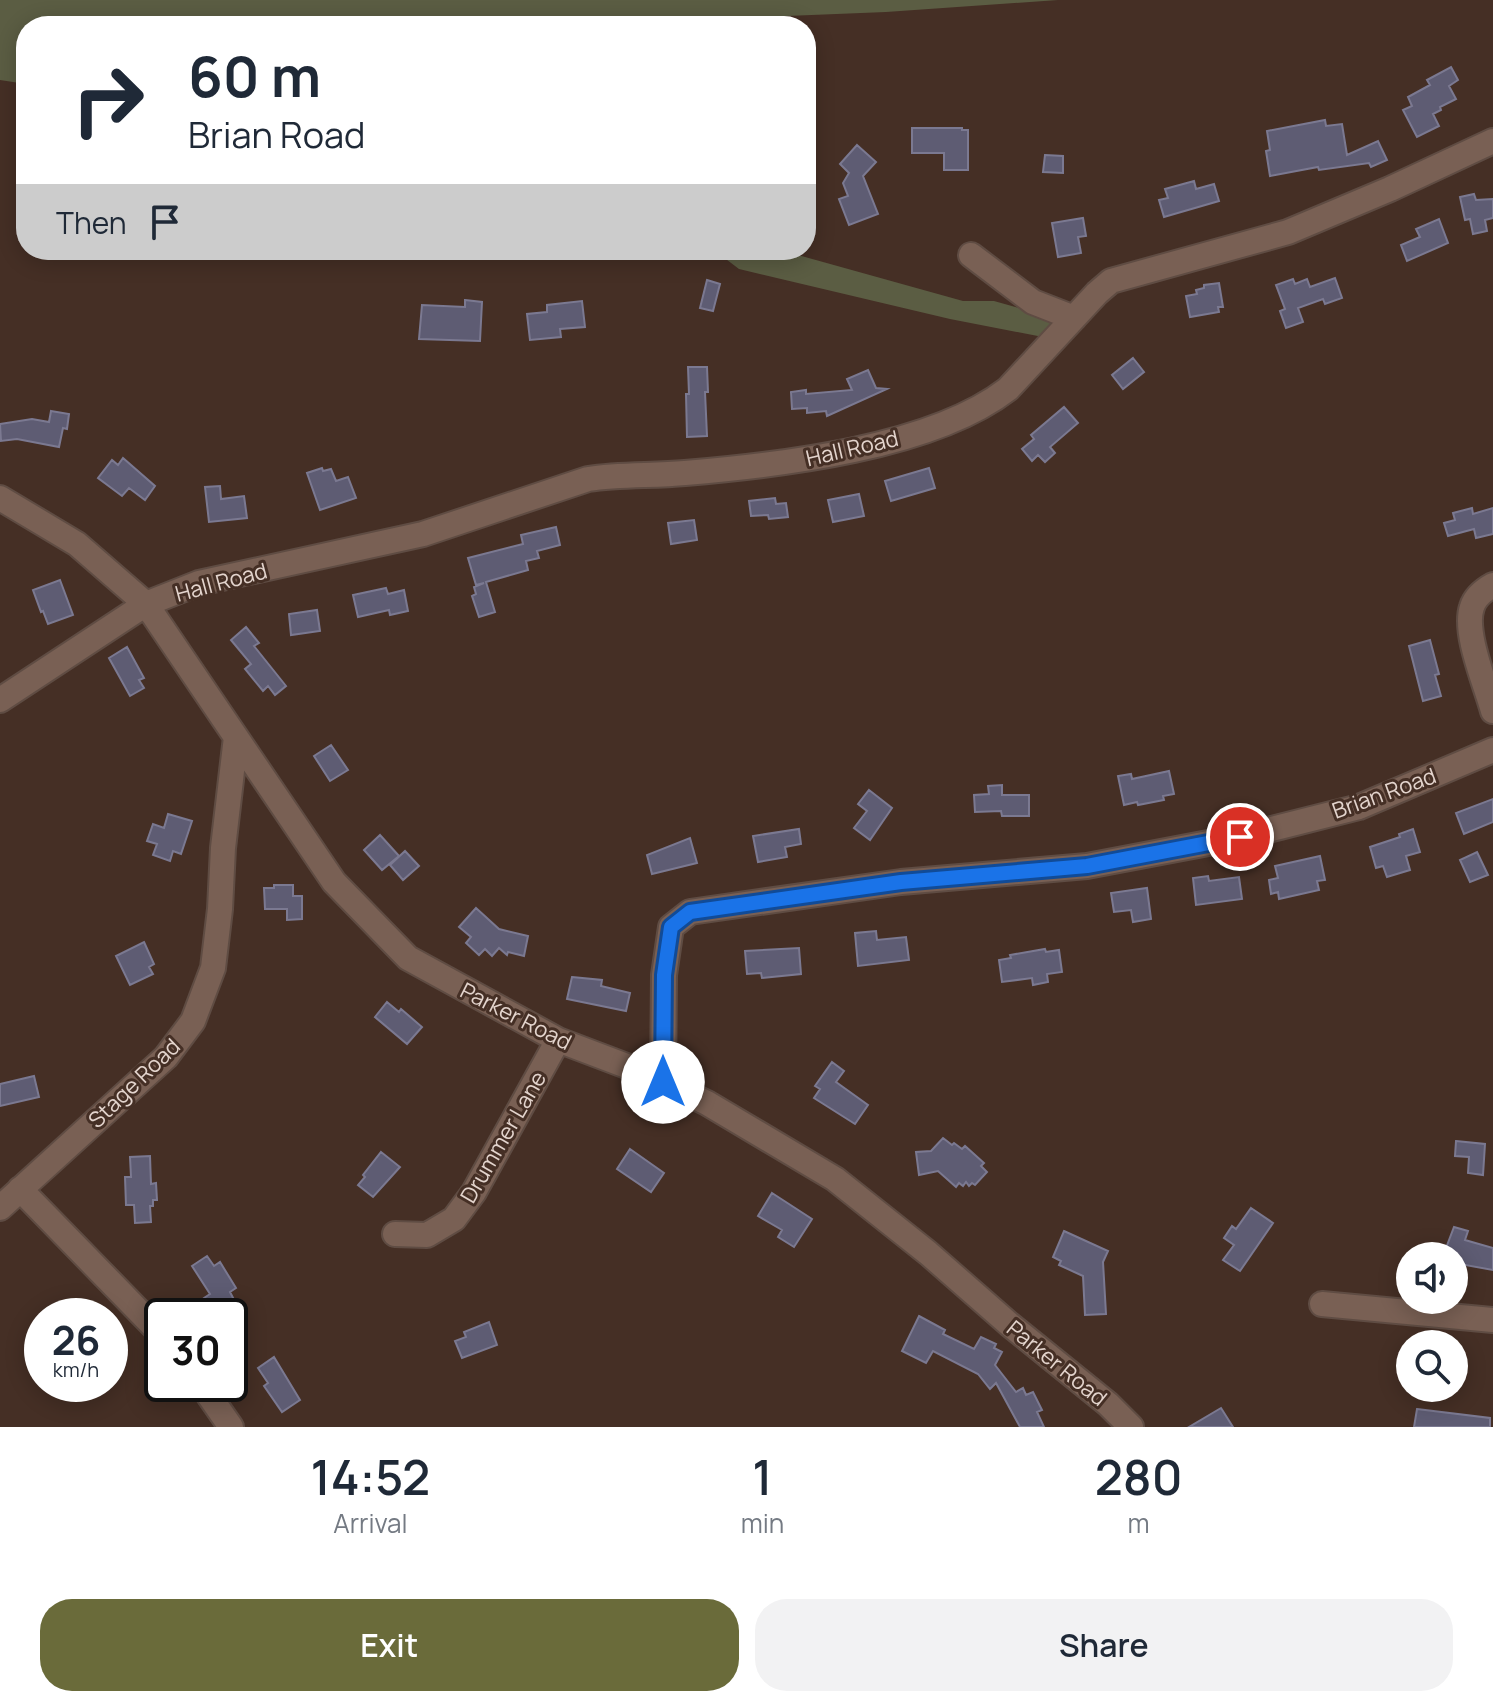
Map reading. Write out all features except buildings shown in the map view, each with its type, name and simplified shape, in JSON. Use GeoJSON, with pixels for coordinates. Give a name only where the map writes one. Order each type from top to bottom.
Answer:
{"type":"FeatureCollection","features":[{"type":"Feature","properties":{"kind":"street","name":"Hall Road"},"geometry":{"type":"LineString","coordinates":[[0,700],[146,604],[199,583],[423,534],[588,479],[687,473],[809,459],[907,435],[957,419],[994,400],[1027,370],[1097,293],[1121,277],[1288,232],[1493,141]]}},
{"type":"Feature","properties":{"kind":"street"},"geometry":{"type":"LineString","coordinates":[[971,255],[1033,302],[1074,318]]}},
{"type":"Feature","properties":{"kind":"street","name":"Parker Road"},"geometry":{"type":"LineString","coordinates":[[0,498],[77,544],[146,604],[334,882],[408,958],[558,1040],[663,1082],[720,1110],[835,1179],[928,1253],[1108,1404],[1131,1427]]}},
{"type":"Feature","properties":{"kind":"street"},"geometry":{"type":"LineString","coordinates":[[1493,585],[1482,592],[1472,605],[1469,621],[1493,711]]}},
{"type":"Feature","properties":{"kind":"street","name":"Stage Road"},"geometry":{"type":"LineString","coordinates":[[0,1208],[166,1057],[193,1021],[213,968],[236,737]]}},
{"type":"Feature","properties":{"kind":"street","name":"Brian Road"},"geometry":{"type":"LineString","coordinates":[[663,1082],[664,975],[671,927],[690,912],[901,882],[1087,866],[1240,837],[1359,807],[1493,750]]}},
{"type":"Feature","properties":{"kind":"street","name":"Drummer Lane"},"geometry":{"type":"LineString","coordinates":[[395,1234],[427,1235],[454,1219],[474,1192],[558,1040]]}},
{"type":"Feature","properties":{"kind":"street"},"geometry":{"type":"LineString","coordinates":[[20,1189],[144,1316]]}},
{"type":"Feature","properties":{"kind":"street"},"geometry":{"type":"LineString","coordinates":[[1322,1304],[1493,1320]]}},
{"type":"Feature","properties":{"kind":"street"},"geometry":{"type":"LineString","coordinates":[[214,1402],[231,1427]]}},
{"type":"Feature","properties":{"kind":"green space"},"geometry":{"type":"Polygon","coordinates":[[[0,0],[1058,0],[784,16],[16,16],[16,82],[0,80],[0,0]]]}},
{"type":"Feature","properties":{"kind":"green space"},"geometry":{"type":"Polygon","coordinates":[[[727,260],[816,260],[963,301],[994,301],[1057,319],[1043,337],[950,319],[739,269],[727,260]]]}},
{"type":"Feature","properties":{"kind":"route"},"geometry":{"type":"LineString","coordinates":[[663,1082],[664,975],[671,927],[690,912],[901,882],[1087,866],[1240,837]]}}]}
